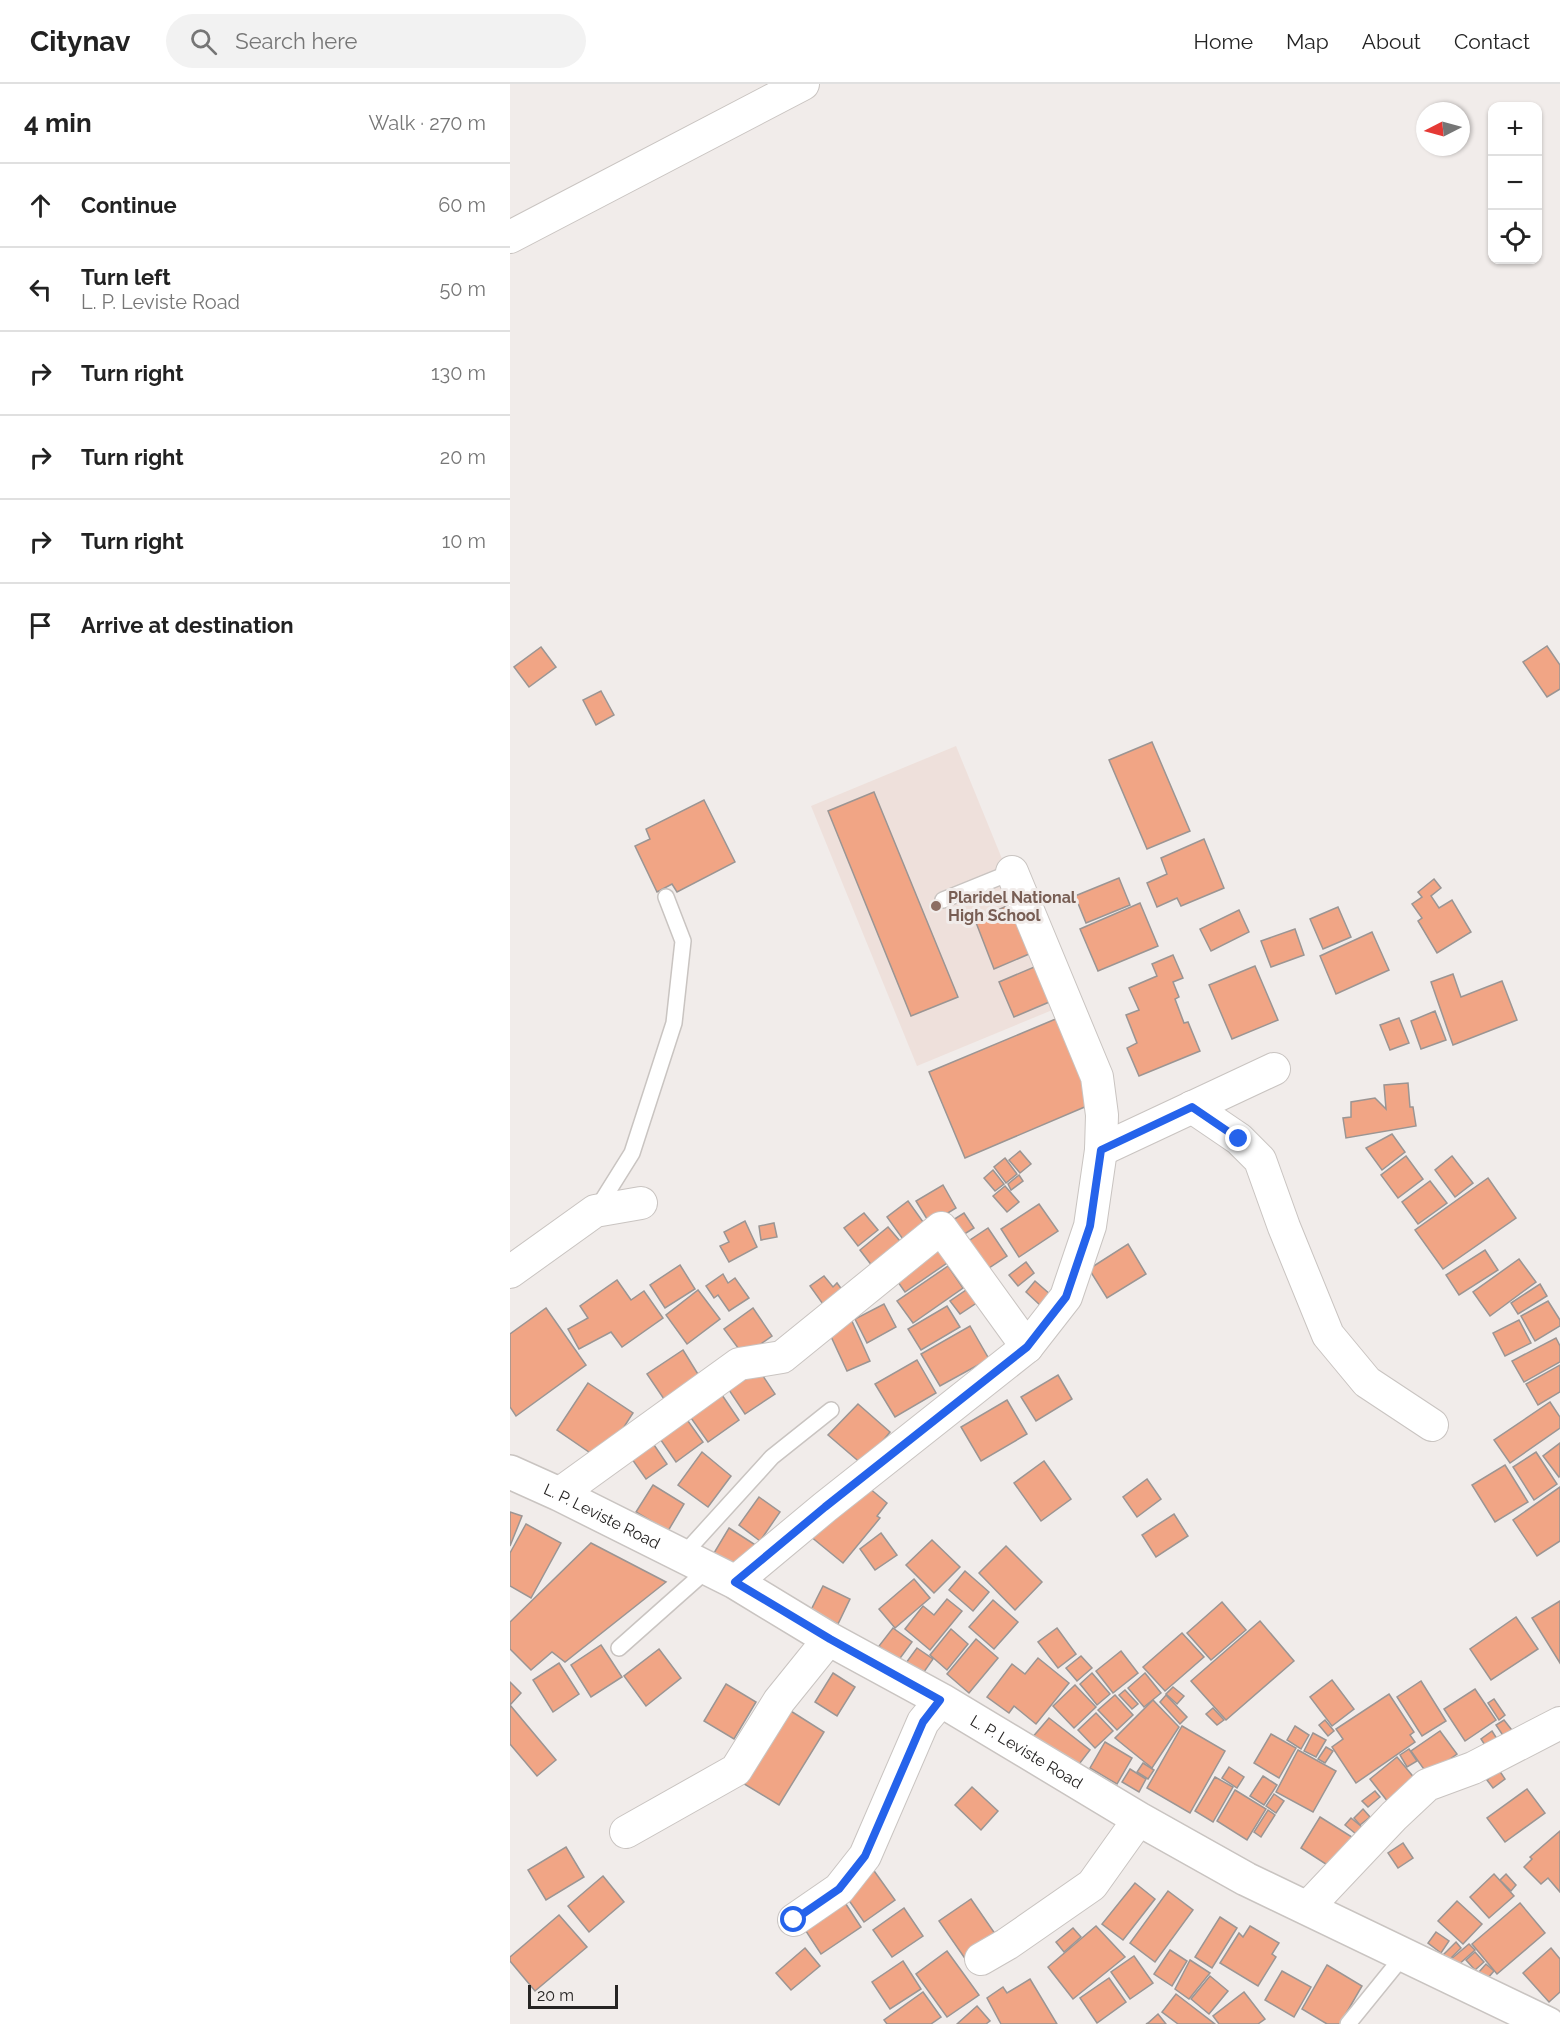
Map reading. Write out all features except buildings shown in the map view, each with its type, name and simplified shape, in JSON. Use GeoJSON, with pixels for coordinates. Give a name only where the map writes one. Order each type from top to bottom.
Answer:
{"type":"FeatureCollection","features":[{"type":"Feature","properties":{"kind":"main road","name":"L. P. Leviste Road"},"geometry":{"type":"LineString","coordinates":[[510,1472],[559,1494],[708,1569],[940,1700],[1139,1819],[1246,1879],[1548,2024]]}},
{"type":"Feature","properties":{"kind":"street"},"geometry":{"type":"LineString","coordinates":[[510,237],[802,84]]}},
{"type":"Feature","properties":{"kind":"street"},"geometry":{"type":"LineString","coordinates":[[708,1569],[825,1507],[1027,1347],[1066,1297],[1090,1226],[1101,1150],[1102,1115],[1097,1077],[1012,872]]}},
{"type":"Feature","properties":{"kind":"street"},"geometry":{"type":"LineString","coordinates":[[1101,1150],[1274,1069]]}},
{"type":"Feature","properties":{"kind":"street"},"geometry":{"type":"LineString","coordinates":[[1192,1107],[1239,1139],[1260,1160],[1284,1227],[1328,1335],[1367,1382],[1432,1425]]}},
{"type":"Feature","properties":{"kind":"street"},"geometry":{"type":"LineString","coordinates":[[510,1272],[595,1211],[641,1203]]}},
{"type":"Feature","properties":{"kind":"street"},"geometry":{"type":"LineString","coordinates":[[559,1494],[738,1364],[782,1357],[942,1227],[1027,1347]]}},
{"type":"Feature","properties":{"kind":"street"},"geometry":{"type":"LineString","coordinates":[[626,1832],[736,1770],[779,1701],[830,1639]]}},
{"type":"Feature","properties":{"kind":"street"},"geometry":{"type":"LineString","coordinates":[[794,1920],[839,1889],[865,1856],[923,1722],[940,1700]]}},
{"type":"Feature","properties":{"kind":"street"},"geometry":{"type":"LineString","coordinates":[[1307,1908],[1394,1816],[1427,1785],[1473,1768],[1560,1724]]}},
{"type":"Feature","properties":{"kind":"street"},"geometry":{"type":"LineString","coordinates":[[981,1959],[1007,1944],[1092,1885],[1139,1819]]}},
{"type":"Feature","properties":{"kind":"lane"},"geometry":{"type":"LineString","coordinates":[[943,900],[1012,872]]}},
{"type":"Feature","properties":{"kind":"lane"},"geometry":{"type":"LineString","coordinates":[[595,1211],[632,1152],[674,1023],[682,941],[666,897]]}},
{"type":"Feature","properties":{"kind":"lane"},"geometry":{"type":"LineString","coordinates":[[619,1648],[708,1569],[772,1457],[831,1410]]}},
{"type":"Feature","properties":{"kind":"lane"},"geometry":{"type":"LineString","coordinates":[[1348,2024],[1404,1955]]}},
{"type":"Feature","properties":{"kind":"shaded area","name":"Plaridel National High School"},"geometry":{"type":"Polygon","coordinates":[[[956,746],[1062,1006],[917,1066],[811,806],[956,746]]]}},
{"type":"Feature","properties":{"kind":"place","name":"Plaridel National High School"},"geometry":{"type":"Point","coordinates":[936,906]}},
{"type":"Feature","properties":{"kind":"route"},"geometry":{"type":"LineString","coordinates":[[794,1920],[839,1889],[865,1856],[923,1722],[940,1700],[830,1639],[735,1582],[825,1507],[1027,1347],[1066,1297],[1090,1226],[1101,1150],[1192,1107],[1239,1139]]}}]}
